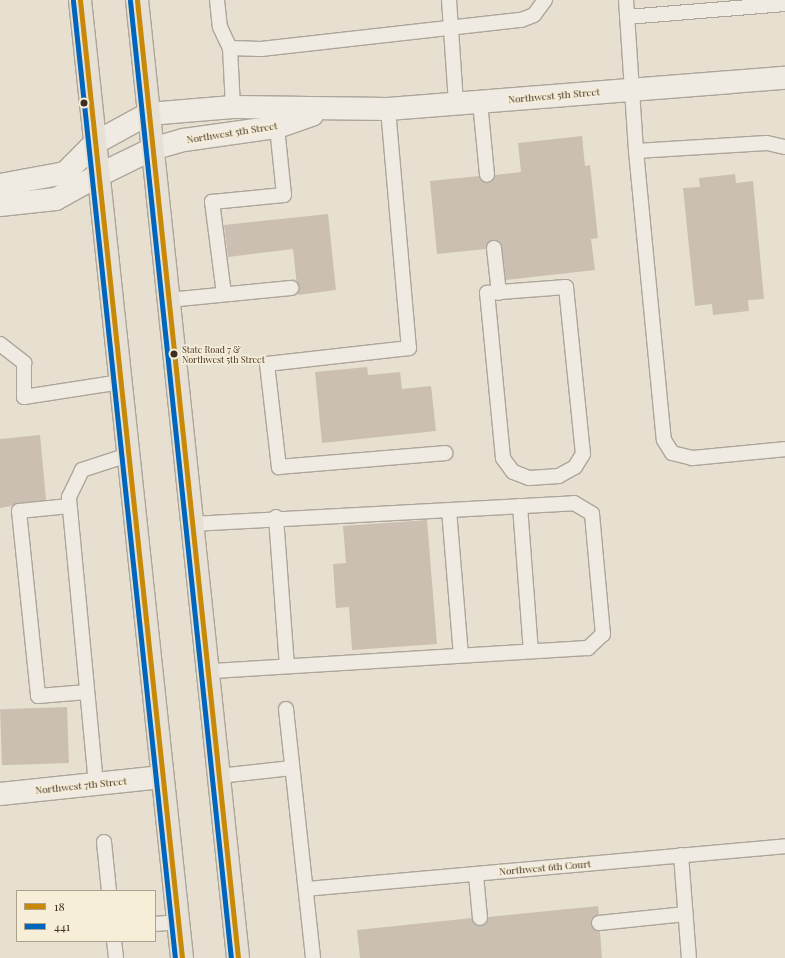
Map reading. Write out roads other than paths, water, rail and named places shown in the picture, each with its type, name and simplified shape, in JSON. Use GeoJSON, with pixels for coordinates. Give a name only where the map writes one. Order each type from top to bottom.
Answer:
{"type":"FeatureCollection","features":[{"type":"Feature","properties":{"kind":"main road"},"geometry":{"type":"LineString","coordinates":[[80,0],[182,958]]}},
{"type":"Feature","properties":{"kind":"main road"},"geometry":{"type":"LineString","coordinates":[[137,0],[238,958]]}},
{"type":"Feature","properties":{"kind":"street","name":"Northwest 5th Street"},"geometry":{"type":"LineString","coordinates":[[95,143],[148,114],[233,107],[322,111],[388,109],[785,78]]}},
{"type":"Feature","properties":{"kind":"street","name":"Northwest 5th Street"},"geometry":{"type":"LineString","coordinates":[[99,175],[152,149],[195,137],[277,127],[322,111]]}},
{"type":"Feature","properties":{"kind":"street"},"geometry":{"type":"LineString","coordinates":[[0,185],[65,173],[95,143]]}},
{"type":"Feature","properties":{"kind":"street"},"geometry":{"type":"LineString","coordinates":[[0,205],[56,199],[99,175]]}},
{"type":"Feature","properties":{"kind":"street","name":"Northwest 7th Street"},"geometry":{"type":"LineString","coordinates":[[0,794],[162,777]]}},
{"type":"Feature","properties":{"kind":"lane"},"geometry":{"type":"LineString","coordinates":[[217,0],[220,27],[230,48],[233,107]]}},
{"type":"Feature","properties":{"kind":"lane"},"geometry":{"type":"LineString","coordinates":[[449,0],[456,104]]}},
{"type":"Feature","properties":{"kind":"lane"},"geometry":{"type":"LineString","coordinates":[[230,48],[261,49],[521,20],[534,15],[544,0]]}},
{"type":"Feature","properties":{"kind":"lane"},"geometry":{"type":"LineString","coordinates":[[626,0],[636,151],[664,440],[672,453],[692,458],[785,448]]}},
{"type":"Feature","properties":{"kind":"lane"},"geometry":{"type":"LineString","coordinates":[[627,17],[785,4]]}},
{"type":"Feature","properties":{"kind":"lane"},"geometry":{"type":"LineString","coordinates":[[480,102],[487,175]]}},
{"type":"Feature","properties":{"kind":"lane"},"geometry":{"type":"LineString","coordinates":[[388,109],[409,348],[267,364],[280,466],[445,453]]}},
{"type":"Feature","properties":{"kind":"lane"},"geometry":{"type":"LineString","coordinates":[[224,294],[212,202],[284,195],[277,127]]}},
{"type":"Feature","properties":{"kind":"lane"},"geometry":{"type":"LineString","coordinates":[[636,151],[767,142],[785,147]]}},
{"type":"Feature","properties":{"kind":"lane"},"geometry":{"type":"LineString","coordinates":[[494,248],[499,292]]}},
{"type":"Feature","properties":{"kind":"lane"},"geometry":{"type":"LineString","coordinates":[[566,287],[583,454],[575,467],[559,476],[529,478],[513,472],[503,458],[487,293],[499,292],[566,287]]}},
{"type":"Feature","properties":{"kind":"lane"},"geometry":{"type":"LineString","coordinates":[[168,300],[291,288]]}},
{"type":"Feature","properties":{"kind":"lane"},"geometry":{"type":"LineString","coordinates":[[0,344],[24,363],[24,397],[121,382]]}},
{"type":"Feature","properties":{"kind":"lane"},"geometry":{"type":"LineString","coordinates":[[96,784],[69,497],[82,470],[128,455]]}},
{"type":"Feature","properties":{"kind":"lane"},"geometry":{"type":"LineString","coordinates":[[192,524],[276,517],[574,503],[592,514],[603,634],[588,648],[208,671]]}},
{"type":"Feature","properties":{"kind":"lane"},"geometry":{"type":"LineString","coordinates":[[69,506],[19,511],[38,696],[87,692]]}},
{"type":"Feature","properties":{"kind":"lane"},"geometry":{"type":"LineString","coordinates":[[520,506],[531,651]]}},
{"type":"Feature","properties":{"kind":"lane"},"geometry":{"type":"LineString","coordinates":[[449,510],[461,655]]}},
{"type":"Feature","properties":{"kind":"lane"},"geometry":{"type":"LineString","coordinates":[[276,517],[287,666]]}},
{"type":"Feature","properties":{"kind":"lane"},"geometry":{"type":"LineString","coordinates":[[286,709],[313,958]]}},
{"type":"Feature","properties":{"kind":"lane"},"geometry":{"type":"LineString","coordinates":[[219,776],[292,768]]}},
{"type":"Feature","properties":{"kind":"lane"},"geometry":{"type":"LineString","coordinates":[[104,842],[109,890]]}},
{"type":"Feature","properties":{"kind":"lane","name":"Northwest 6th Court"},"geometry":{"type":"LineString","coordinates":[[306,889],[476,875],[785,846]]}},
{"type":"Feature","properties":{"kind":"lane"},"geometry":{"type":"LineString","coordinates":[[681,855],[689,958]]}},
{"type":"Feature","properties":{"kind":"lane"},"geometry":{"type":"LineString","coordinates":[[476,875],[480,918]]}},
{"type":"Feature","properties":{"kind":"lane"},"geometry":{"type":"LineString","coordinates":[[599,923],[686,914]]}},
{"type":"Feature","properties":{"kind":"lane"},"geometry":{"type":"LineString","coordinates":[[156,924],[179,922]]}},
{"type":"Feature","properties":{"kind":"lane"},"geometry":{"type":"LineString","coordinates":[[114,942],[116,958]]}},
{"type":"Feature","properties":{"kind":"place","name":"State Road 7 & Northwest 5th Street"},"geometry":{"type":"Point","coordinates":[174,354]}}]}
